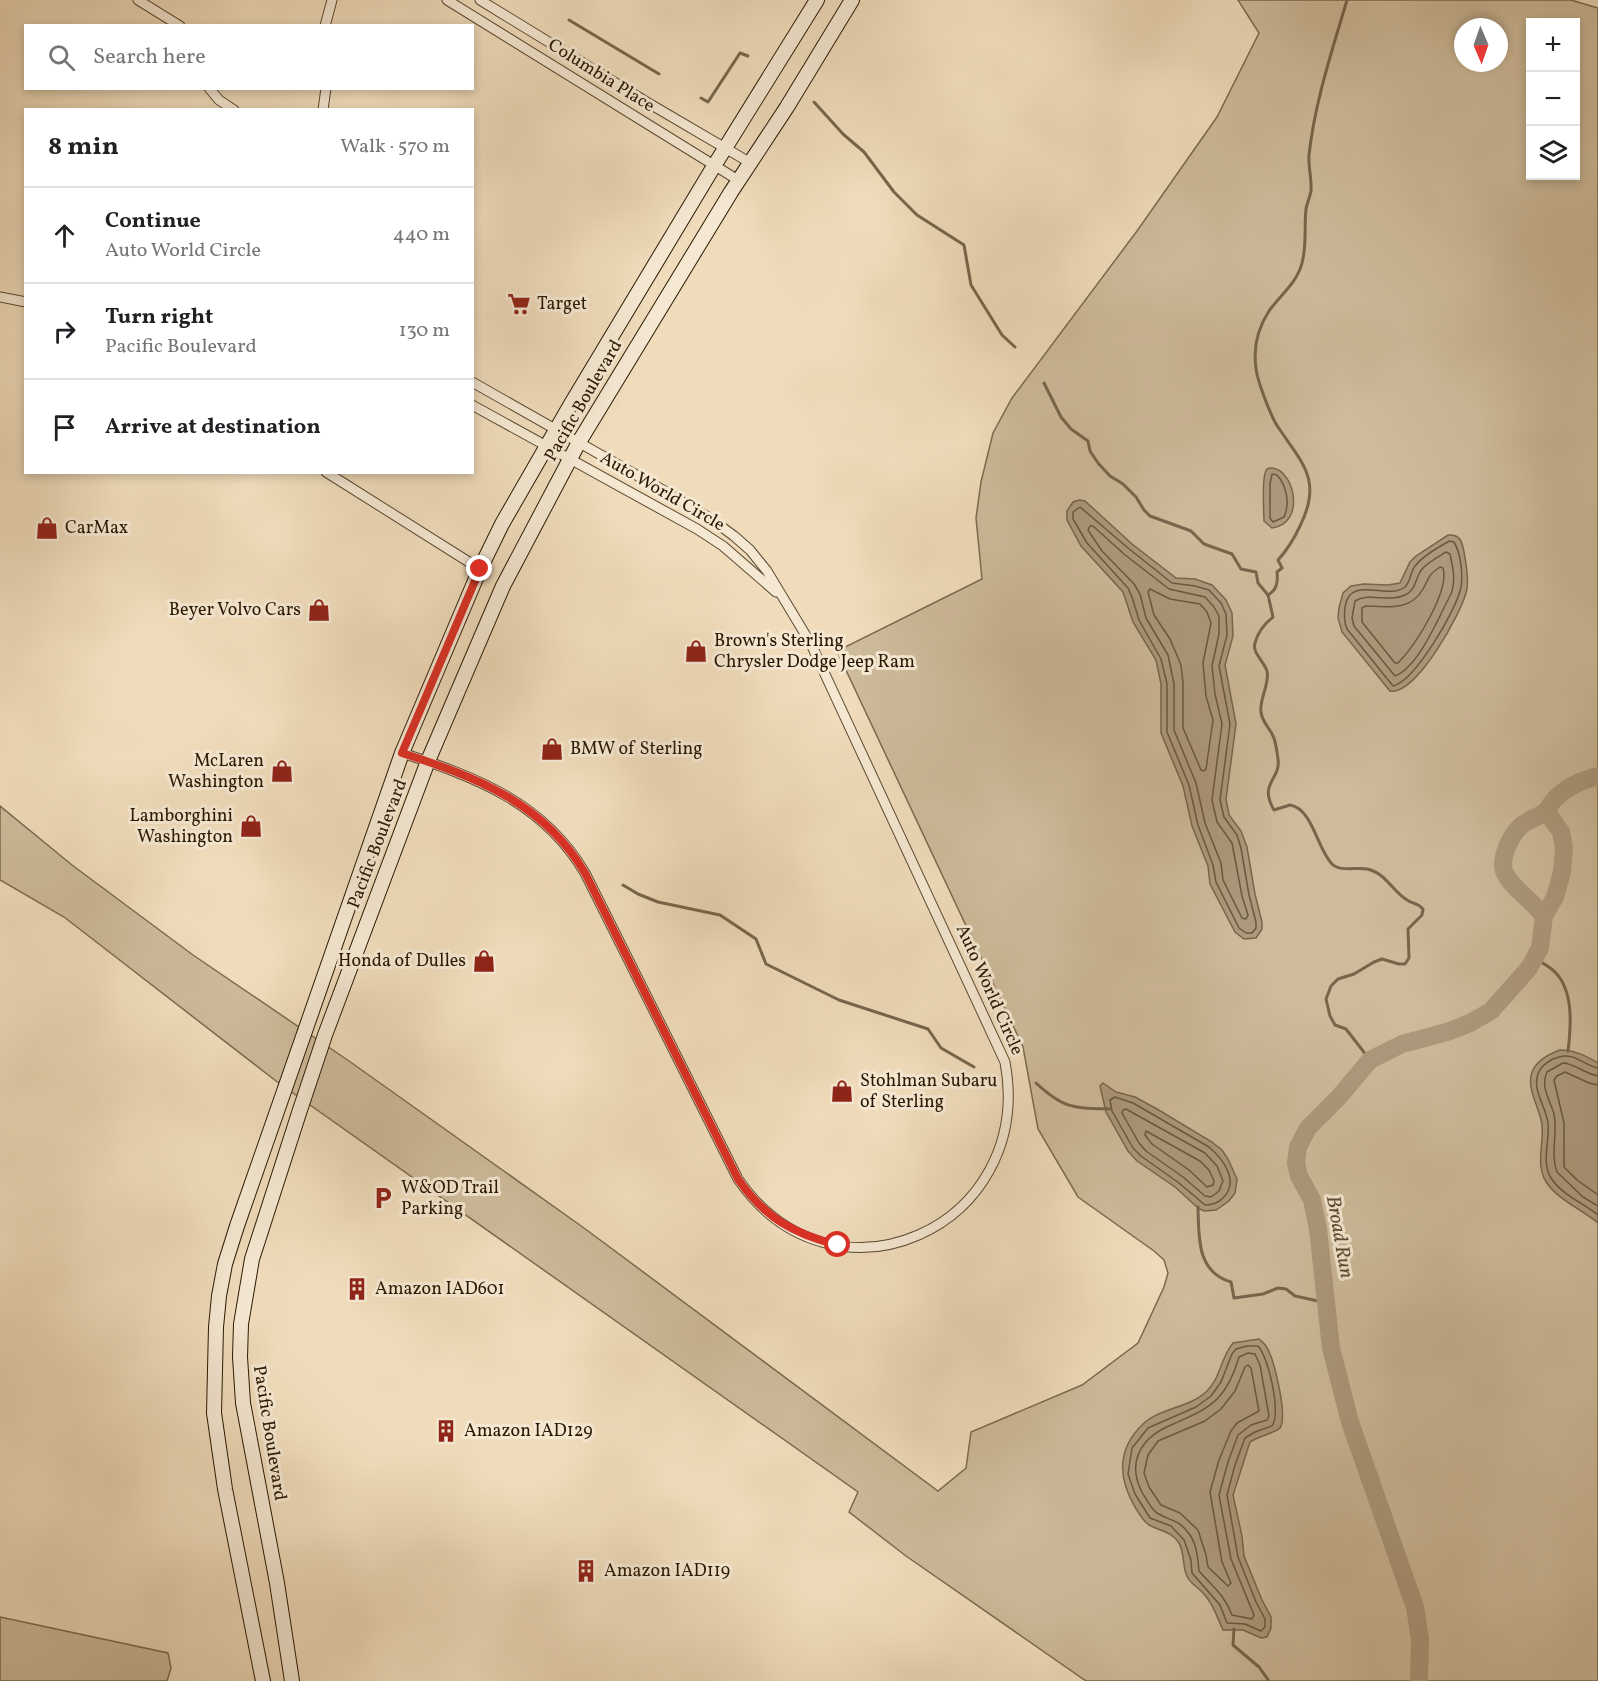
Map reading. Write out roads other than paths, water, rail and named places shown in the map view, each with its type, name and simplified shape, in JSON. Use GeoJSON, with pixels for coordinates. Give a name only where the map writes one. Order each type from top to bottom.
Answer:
{"type":"FeatureCollection","features":[{"type":"Feature","properties":{"kind":"main road","name":"Pacific Boulevard"},"geometry":{"type":"LineString","coordinates":[[263,1681],[225,1489],[214,1413],[218,1306],[225,1264],[402,753],[480,569],[502,524],[557,429],[714,166],[817,0]]}},
{"type":"Feature","properties":{"kind":"main road","name":"Pacific Boulevard"},"geometry":{"type":"LineString","coordinates":[[292,1681],[278,1583],[243,1403],[240,1357],[241,1324],[252,1259],[299,1113],[325,1035],[428,761],[503,586],[579,442],[749,162],[787,107],[852,0]]}},
{"type":"Feature","properties":{"kind":"street"},"geometry":{"type":"LineString","coordinates":[[138,0],[177,24]]}},
{"type":"Feature","properties":{"kind":"street"},"geometry":{"type":"LineString","coordinates":[[326,24],[332,0]]}},
{"type":"Feature","properties":{"kind":"street","name":"Columbia Place"},"geometry":{"type":"LineString","coordinates":[[447,0],[738,180]]}},
{"type":"Feature","properties":{"kind":"street","name":"Columbia Place"},"geometry":{"type":"LineString","coordinates":[[480,0],[749,162]]}},
{"type":"Feature","properties":{"kind":"street"},"geometry":{"type":"LineString","coordinates":[[211,90],[219,100],[231,108]]}},
{"type":"Feature","properties":{"kind":"street"},"geometry":{"type":"LineString","coordinates":[[323,108],[326,90]]}},
{"type":"Feature","properties":{"kind":"street"},"geometry":{"type":"LineString","coordinates":[[0,297],[24,302]]}},
{"type":"Feature","properties":{"kind":"street","name":"Auto World Circle"},"geometry":{"type":"LineString","coordinates":[[402,753],[428,761],[502,793],[537,816],[564,843],[585,873],[738,1179],[759,1206],[796,1232],[838,1245],[876,1246],[894,1243],[924,1233],[967,1203],[981,1185],[993,1165],[1005,1135],[1009,1089],[1005,1062],[811,644],[776,585],[750,550],[697,510],[474,383]]}},
{"type":"Feature","properties":{"kind":"street","name":"Auto World Circle"},"geometry":{"type":"LineString","coordinates":[[474,406],[697,529],[723,546],[783,598]]}},
{"type":"Feature","properties":{"kind":"street"},"geometry":{"type":"LineString","coordinates":[[329,474],[480,569]]}},
{"type":"Feature","properties":{"kind":"water"},"geometry":{"type":"Polygon","coordinates":[[[1272,468],[1280,471],[1291,487],[1293,508],[1290,517],[1283,524],[1272,528],[1264,521],[1263,493],[1265,472],[1272,468]]]}},
{"type":"Feature","properties":{"kind":"water"},"geometry":{"type":"Polygon","coordinates":[[[1085,501],[1132,544],[1176,578],[1195,579],[1212,585],[1226,600],[1232,613],[1233,636],[1225,665],[1236,724],[1226,799],[1229,815],[1241,831],[1247,847],[1262,922],[1262,929],[1256,938],[1244,939],[1235,932],[1210,884],[1208,866],[1192,826],[1183,786],[1161,733],[1161,684],[1156,660],[1133,622],[1123,592],[1081,546],[1067,520],[1067,511],[1073,502],[1085,501]]]}},
{"type":"Feature","properties":{"kind":"water"},"geometry":{"type":"Polygon","coordinates":[[[1448,535],[1458,537],[1463,548],[1468,579],[1464,600],[1448,632],[1425,667],[1401,689],[1390,691],[1342,632],[1338,618],[1343,593],[1351,586],[1400,583],[1410,562],[1416,556],[1448,535]]]}},
{"type":"Feature","properties":{"kind":"water"},"geometry":{"type":"Polygon","coordinates":[[[1560,1050],[1575,1052],[1598,1063],[1598,1223],[1556,1193],[1542,1173],[1542,1125],[1532,1092],[1532,1072],[1540,1061],[1560,1050]]]}},
{"type":"Feature","properties":{"kind":"water"},"geometry":{"type":"Polygon","coordinates":[[[1103,1083],[1116,1092],[1135,1097],[1157,1109],[1222,1150],[1237,1179],[1235,1193],[1229,1201],[1216,1210],[1204,1211],[1175,1187],[1137,1161],[1128,1151],[1106,1112],[1100,1086],[1103,1083]]]}},
{"type":"Feature","properties":{"kind":"water"},"geometry":{"type":"Polygon","coordinates":[[[1259,1339],[1269,1352],[1276,1374],[1282,1422],[1278,1430],[1250,1442],[1233,1495],[1244,1556],[1271,1617],[1271,1628],[1267,1637],[1261,1638],[1243,1630],[1223,1630],[1210,1602],[1191,1583],[1186,1574],[1179,1543],[1169,1534],[1149,1525],[1143,1519],[1129,1496],[1123,1475],[1128,1443],[1143,1424],[1157,1414],[1192,1401],[1207,1391],[1233,1343],[1259,1339]]]}},
{"type":"Feature","properties":{"kind":"waterway"},"geometry":{"type":"LineString","coordinates":[[1268,595],[1275,588],[1277,572],[1282,568],[1278,560],[1293,540],[1307,510],[1310,496],[1307,473],[1302,462],[1275,422],[1265,398],[1256,368],[1256,346],[1265,318],[1292,283],[1302,263],[1306,209],[1311,191],[1309,159],[1315,115],[1347,0]]}},
{"type":"Feature","properties":{"kind":"waterway"},"geometry":{"type":"LineString","coordinates":[[569,20],[659,74]]}},
{"type":"Feature","properties":{"kind":"waterway"},"geometry":{"type":"LineString","coordinates":[[701,98],[708,102],[740,53],[748,56]]}},
{"type":"Feature","properties":{"kind":"waterway"},"geometry":{"type":"LineString","coordinates":[[814,102],[843,134],[864,152],[894,192],[917,215],[964,245],[971,285],[1002,335],[1015,347]]}},
{"type":"Feature","properties":{"kind":"waterway"},"geometry":{"type":"LineString","coordinates":[[1044,383],[1061,417],[1071,429],[1088,441],[1090,451],[1098,463],[1136,497],[1150,516],[1191,531],[1204,544],[1232,554],[1241,569],[1256,572],[1258,583],[1268,595],[1273,617],[1260,631],[1255,647],[1268,676],[1261,712],[1274,738],[1278,759],[1278,766],[1268,794],[1274,810],[1290,805],[1298,808],[1309,821],[1332,864],[1339,868],[1374,871],[1402,896],[1423,909],[1422,915],[1408,929],[1409,958],[1405,964],[1382,959],[1374,962],[1354,974],[1338,979],[1331,986],[1326,999],[1335,1025],[1346,1029],[1370,1060]]}},
{"type":"Feature","properties":{"kind":"waterway","name":"Broad Run"},"geometry":{"type":"LineString","coordinates":[[1544,916],[1507,877],[1503,865],[1507,846],[1522,825],[1546,811],[1563,792],[1580,782],[1598,776]]}},
{"type":"Feature","properties":{"kind":"waterway","name":"Broad Run"},"geometry":{"type":"LineString","coordinates":[[1419,1681],[1420,1639],[1415,1607],[1350,1422],[1331,1348],[1318,1229],[1312,1200],[1299,1176],[1296,1163],[1298,1147],[1308,1128],[1339,1097],[1370,1060],[1402,1044],[1447,1032],[1470,1023],[1491,1011],[1529,968],[1540,948],[1544,916],[1555,897],[1562,872],[1564,848],[1561,832],[1546,811]]}},
{"type":"Feature","properties":{"kind":"waterway"},"geometry":{"type":"LineString","coordinates":[[623,885],[658,902],[720,915],[756,939],[766,964],[839,1000],[928,1029],[941,1048],[974,1067]]}},
{"type":"Feature","properties":{"kind":"waterway"},"geometry":{"type":"LineString","coordinates":[[1534,958],[1555,972],[1565,989],[1570,1010],[1568,1051]]}},
{"type":"Feature","properties":{"kind":"waterway"},"geometry":{"type":"LineString","coordinates":[[1036,1083],[1054,1098],[1070,1105],[1110,1109]]}},
{"type":"Feature","properties":{"kind":"waterway"},"geometry":{"type":"LineString","coordinates":[[1198,1207],[1200,1241],[1205,1262],[1220,1277],[1231,1282],[1234,1298],[1263,1294],[1278,1288],[1286,1289],[1295,1296],[1327,1303]]}},
{"type":"Feature","properties":{"kind":"waterway"},"geometry":{"type":"LineString","coordinates":[[1234,1629],[1233,1645],[1259,1667],[1269,1681]]}},
{"type":"Feature","properties":{"kind":"place","name":"Target"},"geometry":{"type":"Point","coordinates":[519,304]}},
{"type":"Feature","properties":{"kind":"place","name":"CarMax"},"geometry":{"type":"Point","coordinates":[47,528]}},
{"type":"Feature","properties":{"kind":"place","name":"Beyer Volvo Cars"},"geometry":{"type":"Point","coordinates":[319,610]}},
{"type":"Feature","properties":{"kind":"place","name":"Brown's Sterling Chrysler Dodge Jeep Ram"},"geometry":{"type":"Point","coordinates":[696,651]}},
{"type":"Feature","properties":{"kind":"place","name":"BMW of Sterling"},"geometry":{"type":"Point","coordinates":[552,749]}},
{"type":"Feature","properties":{"kind":"place","name":"McLaren Washington"},"geometry":{"type":"Point","coordinates":[282,771]}},
{"type":"Feature","properties":{"kind":"place","name":"Lamborghini Washington"},"geometry":{"type":"Point","coordinates":[251,826]}},
{"type":"Feature","properties":{"kind":"place","name":"Honda of Dulles"},"geometry":{"type":"Point","coordinates":[484,961]}},
{"type":"Feature","properties":{"kind":"place","name":"Stohlman Subaru of Sterling"},"geometry":{"type":"Point","coordinates":[842,1091]}},
{"type":"Feature","properties":{"kind":"place","name":"W&OD Trail Parking"},"geometry":{"type":"Point","coordinates":[383,1198]}},
{"type":"Feature","properties":{"kind":"place","name":"Amazon IAD601"},"geometry":{"type":"Point","coordinates":[357,1289]}},
{"type":"Feature","properties":{"kind":"place","name":"Amazon IAD129"},"geometry":{"type":"Point","coordinates":[446,1431]}},
{"type":"Feature","properties":{"kind":"place","name":"Amazon IAD119"},"geometry":{"type":"Point","coordinates":[586,1571]}}]}
